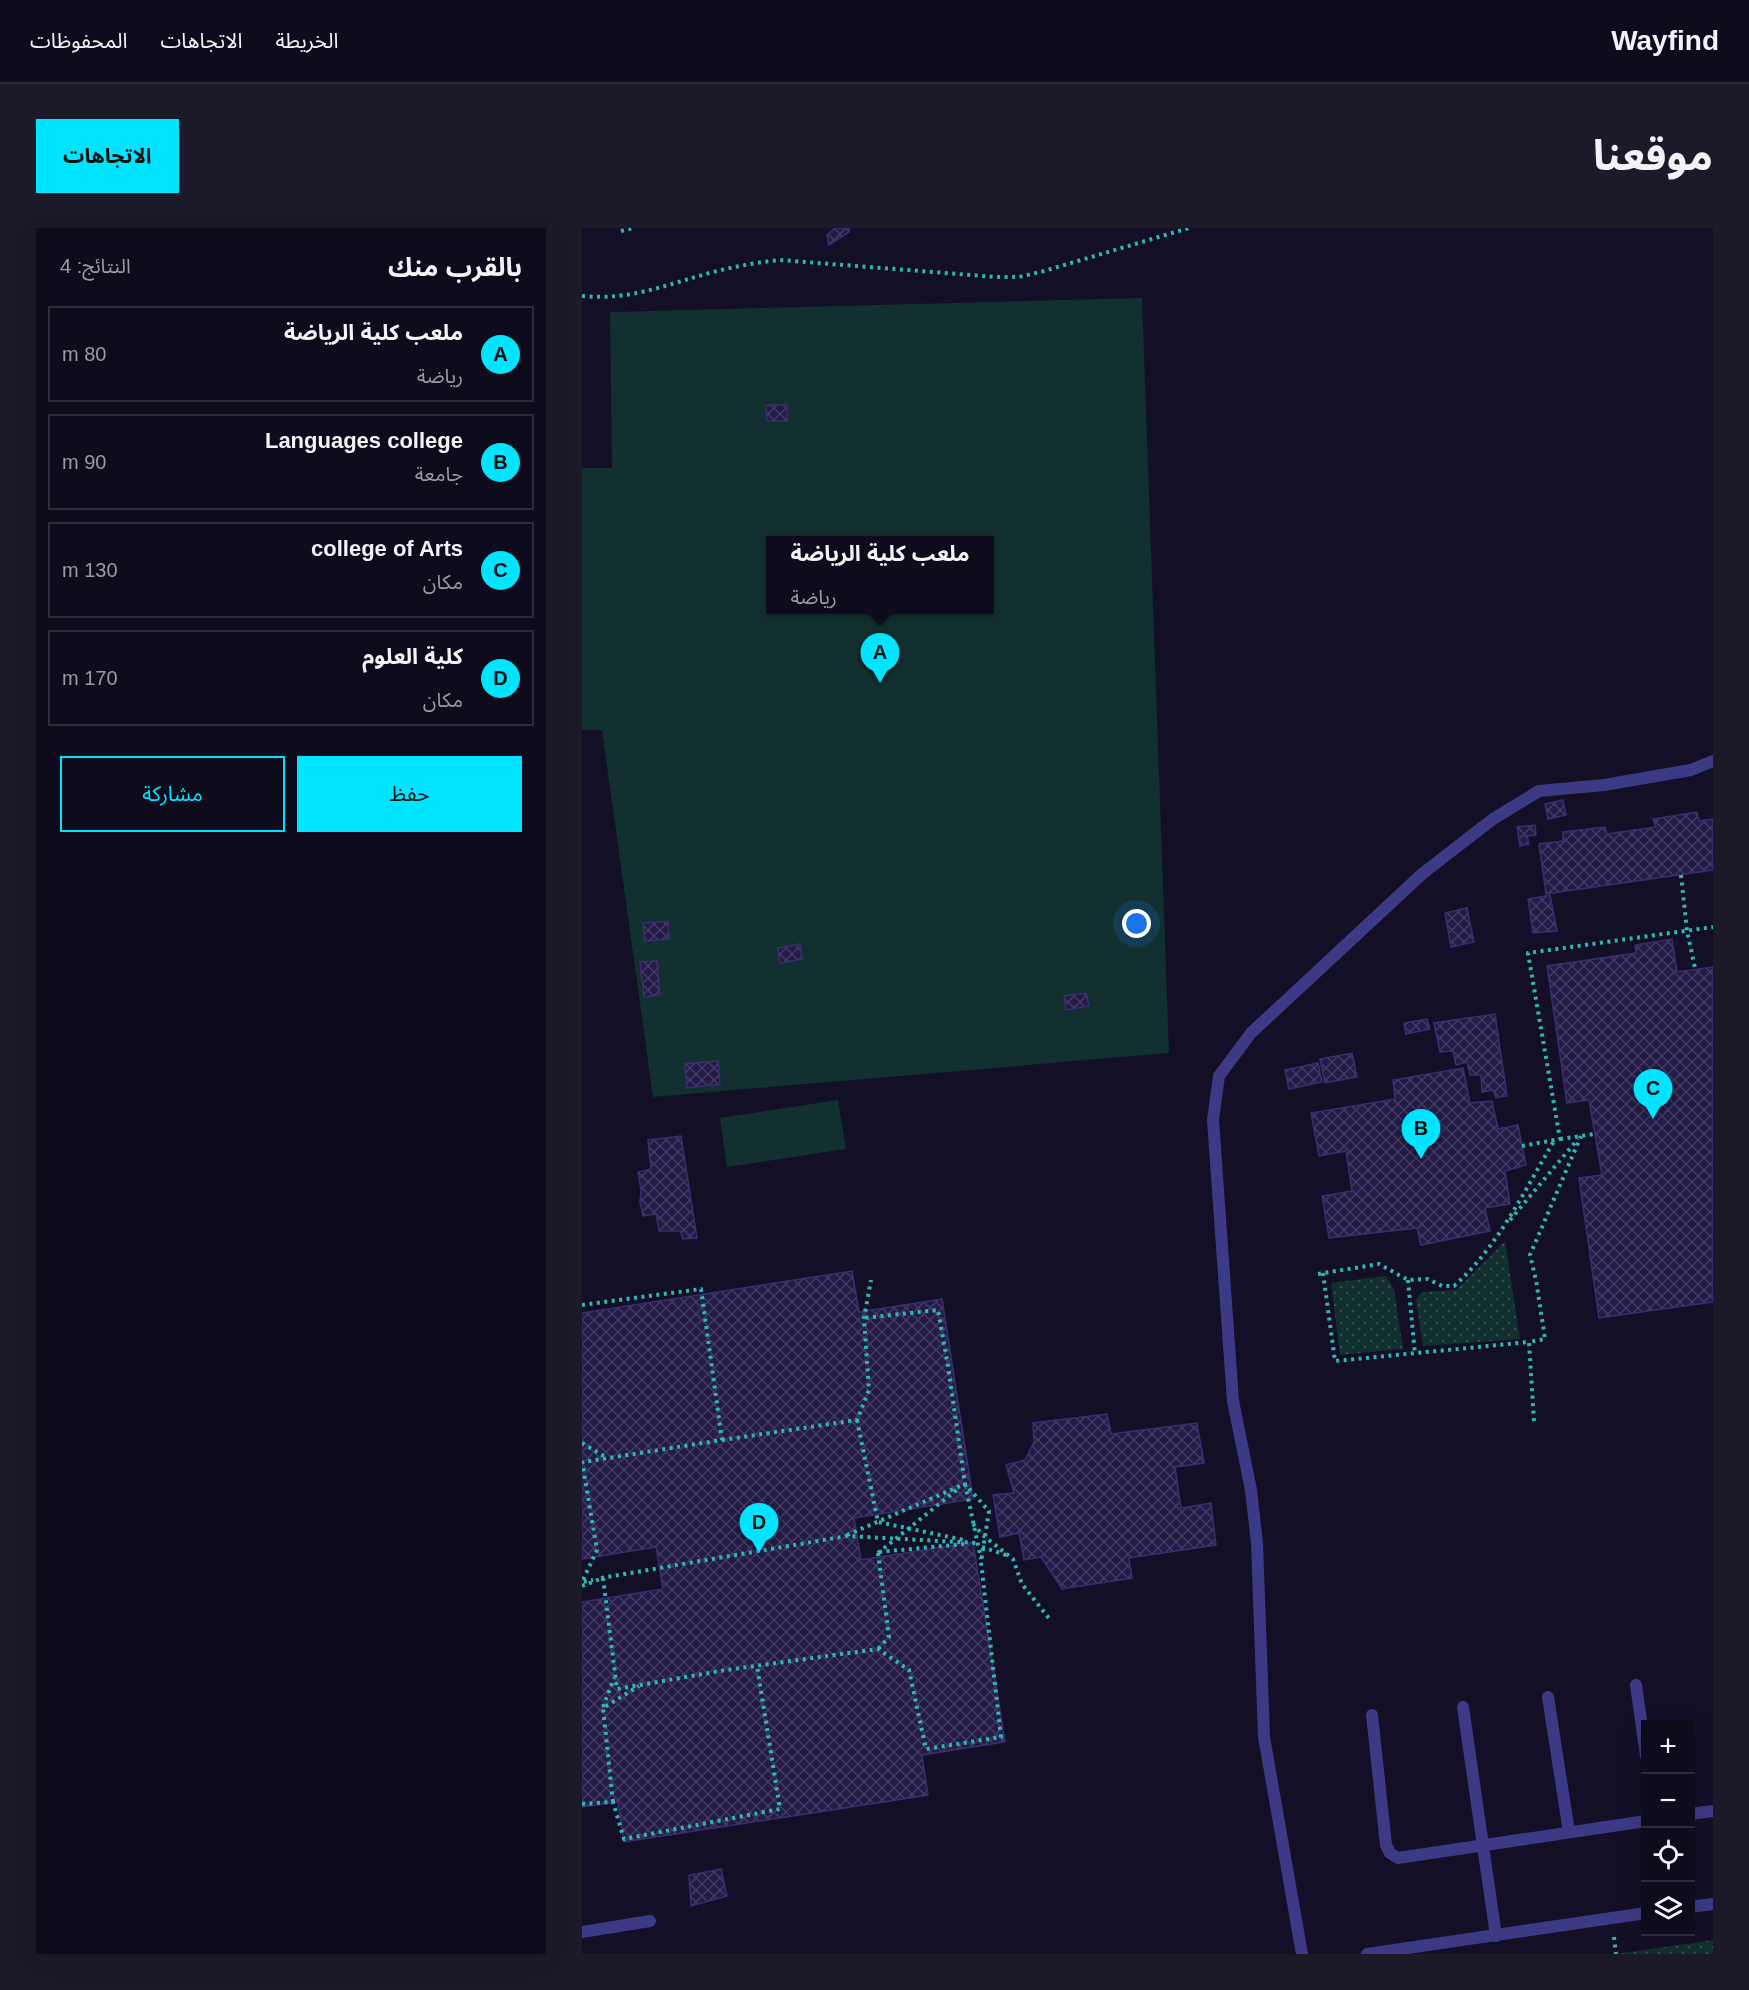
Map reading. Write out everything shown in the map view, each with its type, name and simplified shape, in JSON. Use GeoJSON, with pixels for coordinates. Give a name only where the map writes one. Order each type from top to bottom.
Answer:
{"type":"FeatureCollection","features":[{"type":"Feature","properties":{"kind":"lane"},"geometry":{"type":"LineString","coordinates":[[1302,1954],[1264,1737],[1257,1543],[1251,1490],[1233,1401],[1213,1131],[1219,1076],[1259,1025],[1422,874],[1493,819],[1539,791],[1615,783],[1691,770],[1713,761]]}},
{"type":"Feature","properties":{"kind":"lane"},"geometry":{"type":"LineString","coordinates":[[1636,1685],[1641,1720]]}},
{"type":"Feature","properties":{"kind":"lane"},"geometry":{"type":"LineString","coordinates":[[1548,1697],[1569,1832]]}},
{"type":"Feature","properties":{"kind":"lane"},"geometry":{"type":"LineString","coordinates":[[1463,1707],[1496,1936]]}},
{"type":"Feature","properties":{"kind":"lane"},"geometry":{"type":"LineString","coordinates":[[1372,1715],[1386,1845],[1390,1853],[1398,1858],[1641,1822]]}},
{"type":"Feature","properties":{"kind":"lane"},"geometry":{"type":"LineString","coordinates":[[1695,1813],[1713,1811]]}},
{"type":"Feature","properties":{"kind":"lane"},"geometry":{"type":"LineString","coordinates":[[1695,1906],[1713,1904]]}},
{"type":"Feature","properties":{"kind":"lane"},"geometry":{"type":"LineString","coordinates":[[1367,1954],[1641,1914]]}},
{"type":"Feature","properties":{"kind":"lane"},"geometry":{"type":"LineString","coordinates":[[582,1932],[650,1921]]}},
{"type":"Feature","properties":{"kind":"path"},"geometry":{"type":"LineString","coordinates":[[622,228],[621,231],[634,228]]}},
{"type":"Feature","properties":{"kind":"path"},"geometry":{"type":"LineString","coordinates":[[582,296],[601,298],[636,295],[715,271],[750,263],[780,260],[1019,277],[1044,272],[1189,228]]}},
{"type":"Feature","properties":{"kind":"path"},"geometry":{"type":"LineString","coordinates":[[1681,875],[1687,931],[1695,968]]}},
{"type":"Feature","properties":{"kind":"path"},"geometry":{"type":"LineString","coordinates":[[1560,1139],[1528,953],[1713,927]]}},
{"type":"Feature","properties":{"kind":"path"},"geometry":{"type":"LineString","coordinates":[[1522,1146],[1595,1134]]}},
{"type":"Feature","properties":{"kind":"path"},"geometry":{"type":"LineString","coordinates":[[1581,1136],[1530,1255],[1545,1339],[1335,1361],[1320,1274],[1379,1264],[1408,1280],[1428,1279],[1442,1286],[1454,1286],[1581,1136]]}},
{"type":"Feature","properties":{"kind":"path"},"geometry":{"type":"LineString","coordinates":[[1503,1228],[1554,1140]]}},
{"type":"Feature","properties":{"kind":"path"},"geometry":{"type":"LineString","coordinates":[[870,1280],[864,1318],[869,1390],[857,1420],[878,1522]]}},
{"type":"Feature","properties":{"kind":"path"},"geometry":{"type":"LineString","coordinates":[[1408,1280],[1415,1354]]}},
{"type":"Feature","properties":{"kind":"path"},"geometry":{"type":"LineString","coordinates":[[582,1305],[701,1289],[722,1440]]}},
{"type":"Feature","properties":{"kind":"path"},"geometry":{"type":"LineString","coordinates":[[864,1318],[938,1310],[965,1484],[981,1562],[1000,1737],[926,1749],[909,1670],[878,1649]]}},
{"type":"Feature","properties":{"kind":"path"},"geometry":{"type":"LineString","coordinates":[[1529,1342],[1534,1421]]}},
{"type":"Feature","properties":{"kind":"path"},"geometry":{"type":"LineString","coordinates":[[582,1581],[597,1550],[582,1461],[857,1420]]}},
{"type":"Feature","properties":{"kind":"path"},"geometry":{"type":"LineString","coordinates":[[582,1443],[608,1458]]}},
{"type":"Feature","properties":{"kind":"path"},"geometry":{"type":"LineString","coordinates":[[847,1536],[965,1484]]}},
{"type":"Feature","properties":{"kind":"path"},"geometry":{"type":"LineString","coordinates":[[878,1552],[965,1484]]}},
{"type":"Feature","properties":{"kind":"path"},"geometry":{"type":"LineString","coordinates":[[965,1484],[989,1511],[981,1562]]}},
{"type":"Feature","properties":{"kind":"path"},"geometry":{"type":"LineString","coordinates":[[878,1522],[977,1543],[983,1548],[1009,1556]]}},
{"type":"Feature","properties":{"kind":"path"},"geometry":{"type":"LineString","coordinates":[[973,1524],[985,1537],[1013,1559],[1022,1584],[1051,1621]]}},
{"type":"Feature","properties":{"kind":"path"},"geometry":{"type":"LineString","coordinates":[[582,1581],[847,1536],[977,1543]]}},
{"type":"Feature","properties":{"kind":"path"},"geometry":{"type":"LineString","coordinates":[[878,1552],[977,1543]]}},
{"type":"Feature","properties":{"kind":"path"},"geometry":{"type":"LineString","coordinates":[[603,1578],[617,1689],[878,1649],[889,1637],[878,1552]]}},
{"type":"Feature","properties":{"kind":"path"},"geometry":{"type":"LineString","coordinates":[[615,1675],[603,1708],[613,1802],[624,1839],[780,1809],[757,1666]]}},
{"type":"Feature","properties":{"kind":"path"},"geometry":{"type":"LineString","coordinates":[[603,1708],[643,1684]]}},
{"type":"Feature","properties":{"kind":"path"},"geometry":{"type":"LineString","coordinates":[[582,1804],[613,1802]]}},
{"type":"Feature","properties":{"kind":"green space"},"geometry":{"type":"Polygon","coordinates":[[[1142,298],[1169,1053],[653,1097],[602,730],[582,730],[582,468],[612,468],[610,312],[1142,298]]]}},
{"type":"Feature","properties":{"kind":"green space"},"geometry":{"type":"Polygon","coordinates":[[[838,1100],[846,1149],[727,1167],[720,1118],[838,1100]]]}},
{"type":"Feature","properties":{"kind":"green space"},"geometry":{"type":"Polygon","coordinates":[[[1505,1241],[1520,1339],[1423,1346],[1416,1300],[1422,1292],[1456,1290],[1505,1241]]]}},
{"type":"Feature","properties":{"kind":"green space"},"geometry":{"type":"Polygon","coordinates":[[[1386,1276],[1394,1289],[1403,1349],[1340,1355],[1331,1283],[1386,1276]]]}},
{"type":"Feature","properties":{"kind":"green space"},"geometry":{"type":"Polygon","coordinates":[[[1713,1940],[1713,1954],[1616,1954],[1713,1940]]]}},
{"type":"Feature","properties":{"kind":"building"},"geometry":{"type":"Polygon","coordinates":[[[835,228],[849,228],[849,232],[829,245],[827,235],[835,228]]]}},
{"type":"Feature","properties":{"kind":"building"},"geometry":{"type":"Polygon","coordinates":[[[766,405],[787,405],[787,421],[767,421],[766,405]]]}},
{"type":"Feature","properties":{"kind":"building"},"geometry":{"type":"Polygon","coordinates":[[[1563,800],[1566,815],[1548,819],[1545,804],[1563,800]]]}},
{"type":"Feature","properties":{"kind":"building"},"geometry":{"type":"Polygon","coordinates":[[[1697,812],[1699,821],[1713,819],[1713,870],[1546,894],[1539,844],[1563,841],[1563,832],[1605,827],[1607,834],[1656,827],[1653,819],[1697,812]]]}},
{"type":"Feature","properties":{"kind":"building"},"geometry":{"type":"Polygon","coordinates":[[[1535,825],[1536,835],[1527,836],[1529,844],[1520,846],[1517,827],[1535,825]]]}},
{"type":"Feature","properties":{"kind":"building"},"geometry":{"type":"Polygon","coordinates":[[[1550,895],[1557,931],[1533,933],[1528,899],[1550,895]]]}},
{"type":"Feature","properties":{"kind":"building"},"geometry":{"type":"Polygon","coordinates":[[[1467,908],[1474,942],[1451,947],[1445,913],[1467,908]]]}},
{"type":"Feature","properties":{"kind":"building"},"geometry":{"type":"Polygon","coordinates":[[[668,921],[669,939],[645,941],[643,923],[668,921]]]}},
{"type":"Feature","properties":{"kind":"building"},"geometry":{"type":"Polygon","coordinates":[[[1672,939],[1677,972],[1713,967],[1713,1302],[1599,1318],[1579,1178],[1602,1175],[1589,1100],[1567,1103],[1547,966],[1636,953],[1635,945],[1672,939]]]}},
{"type":"Feature","properties":{"kind":"building"},"geometry":{"type":"Polygon","coordinates":[[[800,944],[802,959],[780,963],[778,948],[800,944]]]}},
{"type":"Feature","properties":{"kind":"building"},"geometry":{"type":"Polygon","coordinates":[[[657,961],[660,995],[644,997],[640,962],[657,961]]]}},
{"type":"Feature","properties":{"kind":"building"},"geometry":{"type":"Polygon","coordinates":[[[1086,993],[1089,1006],[1066,1010],[1064,996],[1086,993]]]}},
{"type":"Feature","properties":{"kind":"building"},"geometry":{"type":"Polygon","coordinates":[[[1495,1014],[1507,1096],[1496,1098],[1493,1090],[1482,1092],[1481,1075],[1470,1075],[1467,1062],[1456,1065],[1453,1051],[1440,1052],[1434,1023],[1495,1014]]]}},
{"type":"Feature","properties":{"kind":"building"},"geometry":{"type":"Polygon","coordinates":[[[1427,1019],[1430,1029],[1406,1034],[1404,1023],[1427,1019]]]}},
{"type":"Feature","properties":{"kind":"building"},"geometry":{"type":"Polygon","coordinates":[[[1352,1053],[1357,1077],[1325,1083],[1320,1059],[1352,1053]]]}},
{"type":"Feature","properties":{"kind":"building"},"geometry":{"type":"Polygon","coordinates":[[[718,1061],[720,1084],[687,1088],[685,1064],[718,1061]]]}},
{"type":"Feature","properties":{"kind":"building"},"geometry":{"type":"Polygon","coordinates":[[[1318,1063],[1322,1082],[1289,1089],[1285,1070],[1318,1063]]]}},
{"type":"Feature","properties":{"kind":"building"},"geometry":{"type":"Polygon","coordinates":[[[1463,1068],[1470,1103],[1492,1101],[1498,1129],[1518,1125],[1526,1165],[1505,1171],[1510,1204],[1485,1208],[1490,1231],[1421,1245],[1417,1228],[1329,1238],[1322,1196],[1352,1191],[1346,1151],[1319,1156],[1311,1113],[1395,1099],[1393,1080],[1463,1068]]]}},
{"type":"Feature","properties":{"kind":"building"},"geometry":{"type":"Polygon","coordinates":[[[681,1136],[697,1238],[683,1239],[680,1231],[659,1231],[656,1214],[643,1216],[640,1202],[638,1172],[651,1169],[648,1140],[681,1136]]]}},
{"type":"Feature","properties":{"kind":"building"},"geometry":{"type":"Polygon","coordinates":[[[852,1271],[859,1312],[942,1299],[973,1499],[854,1518],[861,1560],[973,1542],[1005,1742],[922,1755],[928,1795],[624,1842],[618,1802],[582,1807],[582,1602],[663,1589],[656,1547],[582,1559],[582,1313],[852,1271]]]}},
{"type":"Feature","properties":{"kind":"building"},"geometry":{"type":"Polygon","coordinates":[[[1107,1414],[1111,1434],[1197,1423],[1204,1463],[1175,1467],[1181,1508],[1211,1503],[1216,1545],[1129,1558],[1132,1578],[1062,1589],[1041,1557],[1024,1560],[1019,1533],[1000,1537],[993,1495],[1014,1493],[1006,1465],[1025,1460],[1034,1442],[1033,1423],[1107,1414]]]}},
{"type":"Feature","properties":{"kind":"building"},"geometry":{"type":"Polygon","coordinates":[[[721,1869],[727,1896],[691,1906],[689,1875],[721,1869]]]}},
{"type":"Feature","properties":{"kind":"place","name":"ملعب كلية الرياضة"},"geometry":{"type":"Point","coordinates":[880,683]}},
{"type":"Feature","properties":{"kind":"place","name":"college of Arts"},"geometry":{"type":"Point","coordinates":[1653,1119]}},
{"type":"Feature","properties":{"kind":"place","name":"Languages college"},"geometry":{"type":"Point","coordinates":[1421,1159]}},
{"type":"Feature","properties":{"kind":"place","name":"كلية العلوم"},"geometry":{"type":"Point","coordinates":[759,1553]}}]}
